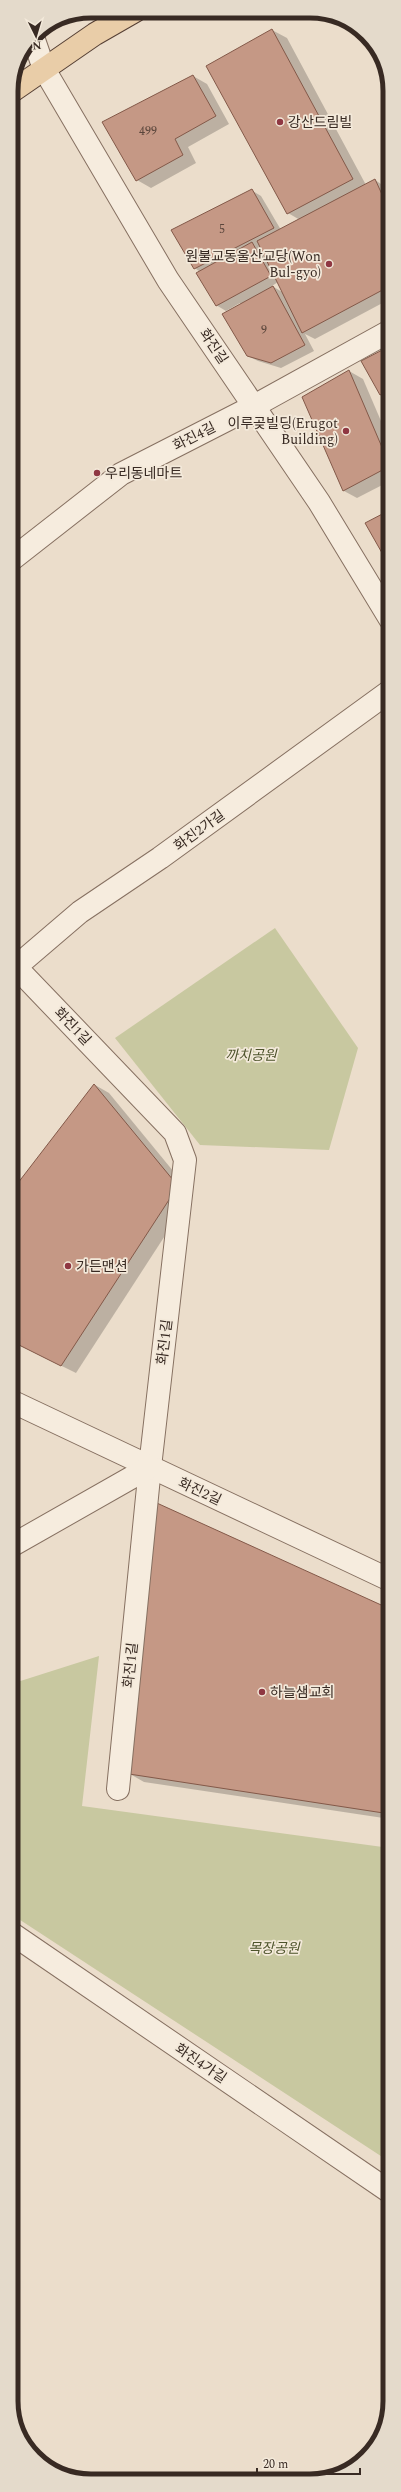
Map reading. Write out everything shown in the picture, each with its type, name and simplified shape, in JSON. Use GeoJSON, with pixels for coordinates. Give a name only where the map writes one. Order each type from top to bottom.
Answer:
{"type":"FeatureCollection","features":[{"type":"Feature","properties":{"kind":"main road"},"geometry":{"type":"LineString","coordinates":[[18,87],[95,34],[124,18]]}},
{"type":"Feature","properties":{"kind":"street","name":"화진길"},"geometry":{"type":"LineString","coordinates":[[35,44],[44,69],[168,280],[319,502],[383,607]]}},
{"type":"Feature","properties":{"kind":"street","name":"화진4길"},"geometry":{"type":"LineString","coordinates":[[18,555],[121,474],[254,406],[383,335]]}},
{"type":"Feature","properties":{"kind":"street","name":"화진2가길"},"geometry":{"type":"LineString","coordinates":[[18,962],[80,912],[160,858],[383,696]]}},
{"type":"Feature","properties":{"kind":"street","name":"화진1길"},"geometry":{"type":"LineString","coordinates":[[18,971],[175,1132],[185,1160],[150,1467],[118,1789]]}},
{"type":"Feature","properties":{"kind":"street","name":"화진2길"},"geometry":{"type":"LineString","coordinates":[[18,1405],[383,1577]]}},
{"type":"Feature","properties":{"kind":"street"},"geometry":{"type":"LineString","coordinates":[[18,1542],[150,1467]]}},
{"type":"Feature","properties":{"kind":"street","name":"화진4가길"},"geometry":{"type":"LineString","coordinates":[[18,1938],[383,2187]]}},
{"type":"Feature","properties":{"kind":"green space","name":"까치공원"},"geometry":{"type":"Polygon","coordinates":[[[275,928],[358,1048],[329,1150],[200,1145],[115,1038],[275,928]]]}},
{"type":"Feature","properties":{"kind":"green space","name":"목장공원"},"geometry":{"type":"Polygon","coordinates":[[[99,1656],[82,1806],[383,1847],[383,2157],[18,1919],[18,1682],[99,1656]]]}},
{"type":"Feature","properties":{"kind":"building","name":"강산드림빌"},"geometry":{"type":"Polygon","coordinates":[[[272,29],[353,179],[287,214],[206,66],[272,29]]]}},
{"type":"Feature","properties":{"kind":"building"},"geometry":{"type":"Polygon","coordinates":[[[193,75],[216,116],[175,139],[183,155],[136,181],[102,122],[193,75]]]}},
{"type":"Feature","properties":{"kind":"building","name":"원불교동울산교당(Won Bul-gyo)"},"geometry":{"type":"Polygon","coordinates":[[[375,179],[383,197],[383,290],[302,333],[257,241],[375,179]]]}},
{"type":"Feature","properties":{"kind":"building"},"geometry":{"type":"Polygon","coordinates":[[[252,189],[274,228],[194,269],[171,230],[252,189]]]}},
{"type":"Feature","properties":{"kind":"building"},"geometry":{"type":"Polygon","coordinates":[[[252,242],[271,276],[216,306],[196,273],[252,242]]]}},
{"type":"Feature","properties":{"kind":"building"},"geometry":{"type":"Polygon","coordinates":[[[273,286],[305,345],[271,363],[247,356],[222,314],[273,286]]]}},
{"type":"Feature","properties":{"kind":"building"},"geometry":{"type":"Polygon","coordinates":[[[383,350],[383,394],[380,395],[361,361],[383,350]]]}},
{"type":"Feature","properties":{"kind":"building","name":"이루곶빌딩(Erugot Building)"},"geometry":{"type":"Polygon","coordinates":[[[349,370],[383,450],[383,470],[343,491],[302,397],[349,370]]]}},
{"type":"Feature","properties":{"kind":"building"},"geometry":{"type":"Polygon","coordinates":[[[383,514],[383,555],[365,523],[383,514]]]}},
{"type":"Feature","properties":{"kind":"building","name":"가든맨션"},"geometry":{"type":"Polygon","coordinates":[[[94,1084],[178,1186],[61,1366],[18,1344],[18,1183],[94,1084]]]}},
{"type":"Feature","properties":{"kind":"building","name":"하늘샘교회"},"geometry":{"type":"Polygon","coordinates":[[[148,1499],[383,1606],[383,1813],[129,1774],[148,1499]]]}},
{"type":"Feature","properties":{"kind":"place","name":"강산드림빌"},"geometry":{"type":"Point","coordinates":[280,122]}},
{"type":"Feature","properties":{"kind":"place","name":"원불교동울산교당(Won Bul-gyo)"},"geometry":{"type":"Point","coordinates":[329,264]}},
{"type":"Feature","properties":{"kind":"place","name":"이루곶빌딩(Erugot Building)"},"geometry":{"type":"Point","coordinates":[346,431]}},
{"type":"Feature","properties":{"kind":"place","name":"우리동네마트"},"geometry":{"type":"Point","coordinates":[97,473]}},
{"type":"Feature","properties":{"kind":"place","name":"가든맨션"},"geometry":{"type":"Point","coordinates":[68,1266]}},
{"type":"Feature","properties":{"kind":"place","name":"하늘샘교회"},"geometry":{"type":"Point","coordinates":[262,1692]}}]}
